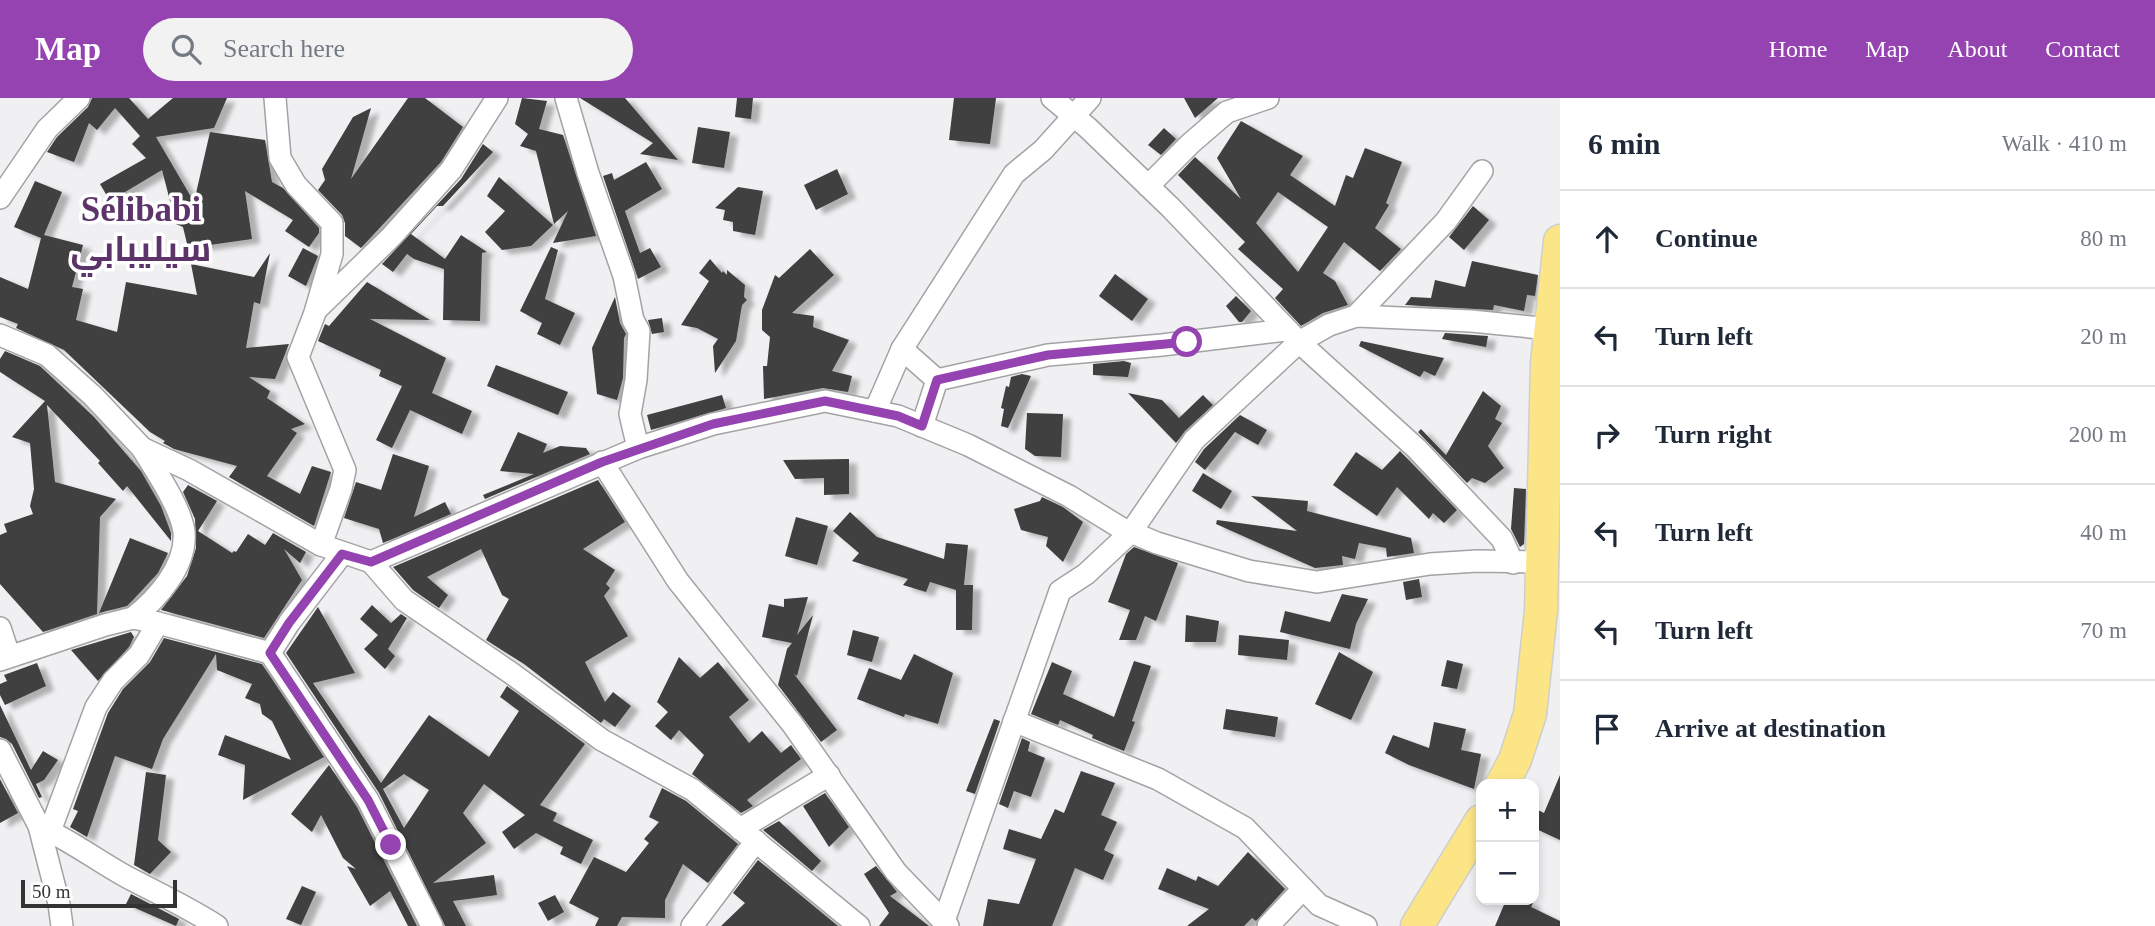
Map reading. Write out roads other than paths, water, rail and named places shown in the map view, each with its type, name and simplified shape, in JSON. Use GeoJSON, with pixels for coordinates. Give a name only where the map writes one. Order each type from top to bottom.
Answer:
{"type":"FeatureCollection","features":[{"type":"Feature","properties":{"kind":"main road"},"geometry":{"type":"LineString","coordinates":[[1505,779],[1515,760],[1530,713],[1551,615],[1545,398],[1555,329],[1560,241]]}},
{"type":"Feature","properties":{"kind":"main road"},"geometry":{"type":"LineString","coordinates":[[1417,926],[1476,829]]}},
{"type":"Feature","properties":{"kind":"street"},"geometry":{"type":"LineString","coordinates":[[0,198],[47,129],[79,98]]}},
{"type":"Feature","properties":{"kind":"street"},"geometry":{"type":"LineString","coordinates":[[275,98],[279,158],[296,186],[332,223],[332,254],[316,310],[298,357],[345,470],[321,545]]}},
{"type":"Feature","properties":{"kind":"street"},"geometry":{"type":"LineString","coordinates":[[316,310],[391,237],[451,170],[497,98]]}},
{"type":"Feature","properties":{"kind":"street"},"geometry":{"type":"LineString","coordinates":[[566,98],[588,173],[624,276],[633,320],[639,331],[636,380],[629,414],[638,448]]}},
{"type":"Feature","properties":{"kind":"street"},"geometry":{"type":"LineString","coordinates":[[1052,98],[1148,186],[1293,336],[1417,449],[1502,539],[1513,562]]}},
{"type":"Feature","properties":{"kind":"street"},"geometry":{"type":"LineString","coordinates":[[875,411],[902,349],[1014,174],[1043,150],[1090,98]]}},
{"type":"Feature","properties":{"kind":"street"},"geometry":{"type":"LineString","coordinates":[[1148,186],[1227,112],[1268,98]]}},
{"type":"Feature","properties":{"kind":"street"},"geometry":{"type":"LineString","coordinates":[[1356,316],[1446,221],[1482,171]]}},
{"type":"Feature","properties":{"kind":"street"},"geometry":{"type":"LineString","coordinates":[[937,380],[1048,355],[1293,336],[1356,316],[1471,321],[1555,329]]}},
{"type":"Feature","properties":{"kind":"street"},"geometry":{"type":"LineString","coordinates":[[0,335],[47,355],[93,396],[142,449],[171,498],[184,531],[182,550],[175,568],[155,599],[133,618],[5,658],[0,628]]}},
{"type":"Feature","properties":{"kind":"street"},"geometry":{"type":"LineString","coordinates":[[602,462],[678,581],[793,725],[896,872],[946,923],[1060,591],[1086,574],[1130,532],[1194,440],[1293,336]]}},
{"type":"Feature","properties":{"kind":"street"},"geometry":{"type":"LineString","coordinates":[[902,349],[937,380]]}},
{"type":"Feature","properties":{"kind":"street"},"geometry":{"type":"LineString","coordinates":[[922,426],[937,380]]}},
{"type":"Feature","properties":{"kind":"street"},"geometry":{"type":"LineString","coordinates":[[371,562],[638,448],[713,424],[825,401],[898,416],[968,446],[1069,496],[1130,532],[1249,571],[1317,582],[1430,564],[1550,561]]}},
{"type":"Feature","properties":{"kind":"street"},"geometry":{"type":"LineString","coordinates":[[142,449],[190,470],[321,545],[371,562],[404,600],[511,673],[601,740],[693,790],[859,926]]}},
{"type":"Feature","properties":{"kind":"street"},"geometry":{"type":"LineString","coordinates":[[270,653],[289,623],[342,554]]}},
{"type":"Feature","properties":{"kind":"street"},"geometry":{"type":"LineString","coordinates":[[133,618],[158,622],[270,653],[368,800],[432,926]]}},
{"type":"Feature","properties":{"kind":"street"},"geometry":{"type":"LineString","coordinates":[[45,829],[96,707],[113,681],[139,655],[158,622]]}},
{"type":"Feature","properties":{"kind":"street"},"geometry":{"type":"LineString","coordinates":[[1014,721],[1158,779],[1245,828],[1320,905],[1366,926]]}},
{"type":"Feature","properties":{"kind":"street"},"geometry":{"type":"LineString","coordinates":[[0,750],[45,829],[62,926]]}},
{"type":"Feature","properties":{"kind":"street"},"geometry":{"type":"LineString","coordinates":[[692,926],[748,835],[829,775]]}},
{"type":"Feature","properties":{"kind":"street"},"geometry":{"type":"LineString","coordinates":[[45,829],[125,876],[181,903],[217,926]]}},
{"type":"Feature","properties":{"kind":"street"},"geometry":{"type":"LineString","coordinates":[[1268,926],[1303,889]]}},
{"type":"Feature","properties":{"kind":"district","name":"Sélibabi سيليبابي"},"geometry":{"type":"Point","coordinates":[141,229]}}]}
